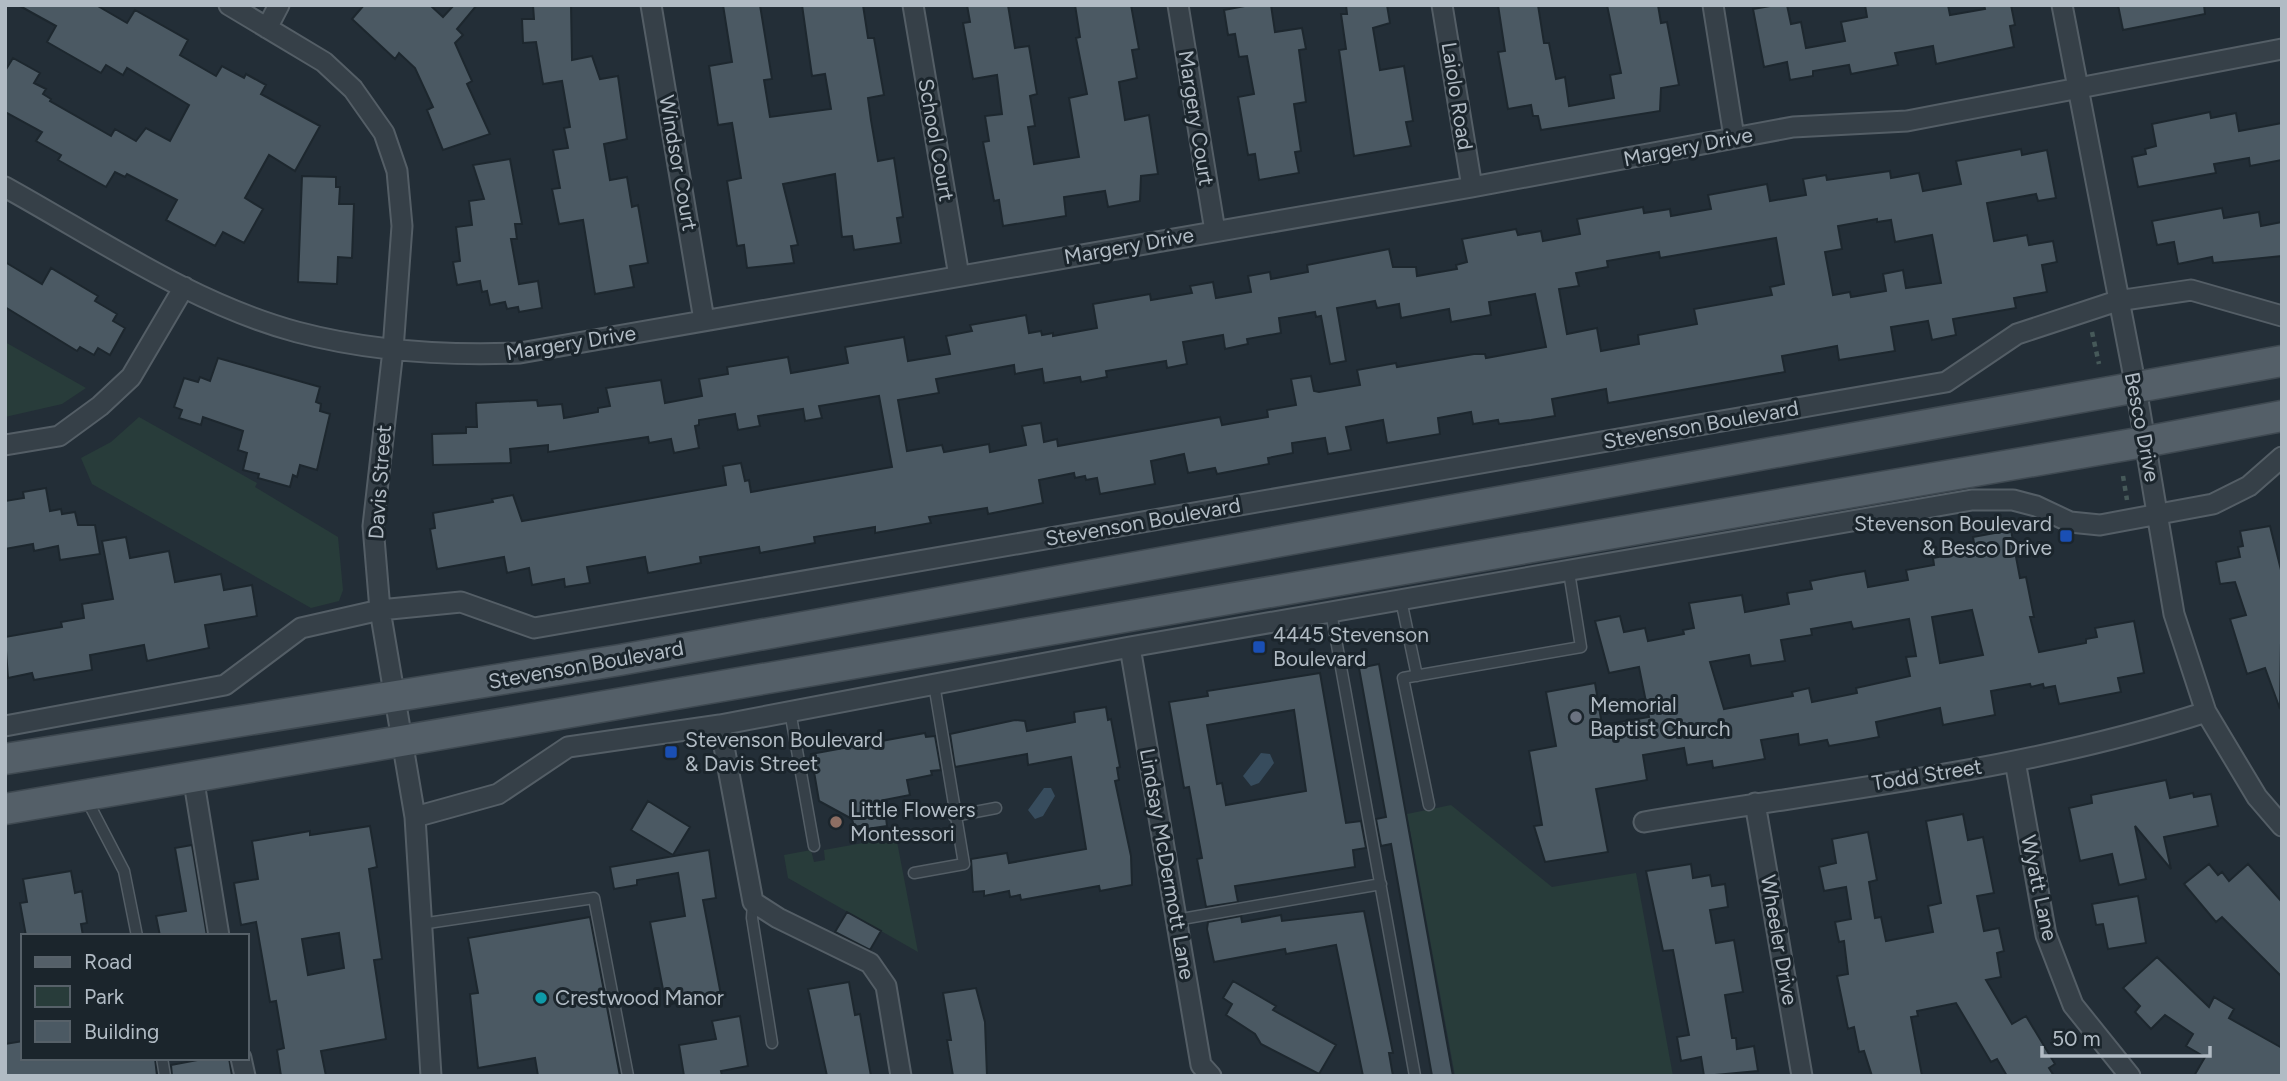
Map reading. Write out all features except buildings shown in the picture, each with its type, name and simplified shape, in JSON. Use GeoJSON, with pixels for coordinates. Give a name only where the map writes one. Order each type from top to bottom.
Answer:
{"type":"FeatureCollection","features":[{"type":"Feature","properties":{"kind":"main road","name":"Stevenson Boulevard"},"geometry":{"type":"LineString","coordinates":[[5,759],[633,658],[2282,361]]}},
{"type":"Feature","properties":{"kind":"main road","name":"Stevenson Boulevard"},"geometry":{"type":"LineString","coordinates":[[5,809],[2144,442],[2282,416]]}},
{"type":"Feature","properties":{"kind":"street","name":"Davis Street"},"geometry":{"type":"LineString","coordinates":[[229,5],[324,62],[353,89],[384,133],[397,171],[402,226],[393,349],[373,526],[380,610],[415,817],[431,1076]]}},
{"type":"Feature","properties":{"kind":"street"},"geometry":{"type":"LineString","coordinates":[[267,28],[279,5]]}},
{"type":"Feature","properties":{"kind":"street","name":"Windsor Court"},"geometry":{"type":"LineString","coordinates":[[651,5],[704,320]]}},
{"type":"Feature","properties":{"kind":"street","name":"School Court"},"geometry":{"type":"LineString","coordinates":[[913,5],[959,275]]}},
{"type":"Feature","properties":{"kind":"street","name":"Margery Court"},"geometry":{"type":"LineString","coordinates":[[1178,5],[1215,231]]}},
{"type":"Feature","properties":{"kind":"street","name":"Laiolo Road"},"geometry":{"type":"LineString","coordinates":[[1442,5],[1472,187]]}},
{"type":"Feature","properties":{"kind":"street"},"geometry":{"type":"LineString","coordinates":[[1713,5],[1734,137]]}},
{"type":"Feature","properties":{"kind":"street","name":"Besco Drive"},"geometry":{"type":"LineString","coordinates":[[2062,5],[2117,301],[2136,388],[2174,614],[2206,712],[2257,797],[2282,826]]}},
{"type":"Feature","properties":{"kind":"street","name":"Margery Drive"},"geometry":{"type":"LineString","coordinates":[[5,187],[184,286],[236,310],[296,332],[393,349],[436,353],[520,353],[1472,187],[1793,127],[1906,121],[2282,49]]}},
{"type":"Feature","properties":{"kind":"street"},"geometry":{"type":"LineString","coordinates":[[5,445],[58,436],[100,406],[131,377],[184,286]]}},
{"type":"Feature","properties":{"kind":"street","name":"Stevenson Boulevard"},"geometry":{"type":"LineString","coordinates":[[5,726],[225,685],[301,628],[380,610],[461,602],[534,628],[1947,382],[2017,334],[2117,301],[2191,290],[2282,316]]}},
{"type":"Feature","properties":{"kind":"street"},"geometry":{"type":"LineString","coordinates":[[415,817],[498,794],[568,747],[720,725],[1130,647],[1972,500],[2013,500],[2036,506],[2070,522],[2100,525],[2213,504],[2249,486],[2282,457]]}},
{"type":"Feature","properties":{"kind":"street","name":"Lindsay McDermott Lane"},"geometry":{"type":"LineString","coordinates":[[1130,647],[1200,1065],[1211,1076]]}},
{"type":"Feature","properties":{"kind":"street","name":"Todd Street"},"geometry":{"type":"LineString","coordinates":[[1644,822],[2014,761],[2131,736],[2206,712]]}},
{"type":"Feature","properties":{"kind":"street"},"geometry":{"type":"LineString","coordinates":[[720,725],[753,902],[778,918],[870,963],[886,986],[901,1076]]}},
{"type":"Feature","properties":{"kind":"street","name":"Wyatt Lane"},"geometry":{"type":"LineString","coordinates":[[2014,761],[2046,935],[2073,1005],[2130,1076]]}},
{"type":"Feature","properties":{"kind":"street"},"geometry":{"type":"LineString","coordinates":[[193,776],[219,934]]}},
{"type":"Feature","properties":{"kind":"street","name":"Wheeler Drive"},"geometry":{"type":"LineString","coordinates":[[1755,803],[1802,1076]]}},
{"type":"Feature","properties":{"kind":"lane"},"geometry":{"type":"LineString","coordinates":[[1429,805],[1403,678],[1581,647],[1569,572]]}},
{"type":"Feature","properties":{"kind":"lane"},"geometry":{"type":"LineString","coordinates":[[1401,600],[1417,676]]}},
{"type":"Feature","properties":{"kind":"lane"},"geometry":{"type":"LineString","coordinates":[[1331,612],[1415,1076]]}},
{"type":"Feature","properties":{"kind":"lane"},"geometry":{"type":"LineString","coordinates":[[914,873],[964,864],[934,684]]}},
{"type":"Feature","properties":{"kind":"lane"},"geometry":{"type":"LineString","coordinates":[[790,711],[814,846]]}},
{"type":"Feature","properties":{"kind":"lane"},"geometry":{"type":"LineString","coordinates":[[84,795],[124,871],[137,934]]}},
{"type":"Feature","properties":{"kind":"lane"},"geometry":{"type":"LineString","coordinates":[[954,816],[996,808]]}},
{"type":"Feature","properties":{"kind":"lane"},"geometry":{"type":"LineString","coordinates":[[1176,920],[1381,884]]}},
{"type":"Feature","properties":{"kind":"lane"},"geometry":{"type":"LineString","coordinates":[[421,924],[594,898],[628,1076]]}},
{"type":"Feature","properties":{"kind":"lane"},"geometry":{"type":"LineString","coordinates":[[753,902],[752,918],[772,1043]]}},
{"type":"Feature","properties":{"kind":"path"},"geometry":{"type":"LineString","coordinates":[[2092,332],[2099,364]]}},
{"type":"Feature","properties":{"kind":"path"},"geometry":{"type":"LineString","coordinates":[[2123,476],[2127,500]]}},
{"type":"Feature","properties":{"kind":"green space"},"geometry":{"type":"Polygon","coordinates":[[[5,342],[86,388],[62,404],[5,417],[5,342]]]}},
{"type":"Feature","properties":{"kind":"green space"},"geometry":{"type":"Polygon","coordinates":[[[139,417],[257,483],[255,487],[338,537],[343,590],[339,601],[311,608],[92,484],[81,458],[111,442],[139,417]]]}},
{"type":"Feature","properties":{"kind":"green space"},"geometry":{"type":"Polygon","coordinates":[[[1451,805],[1552,887],[1636,873],[1673,1076],[1455,1076],[1407,814],[1451,805]]]}},
{"type":"Feature","properties":{"kind":"green space"},"geometry":{"type":"Polygon","coordinates":[[[895,831],[918,952],[788,878],[784,855],[811,850],[814,862],[825,860],[824,850],[863,843],[862,837],[895,831]]]}},
{"type":"Feature","properties":{"kind":"water"},"geometry":{"type":"Polygon","coordinates":[[[1261,753],[1270,754],[1274,763],[1259,783],[1251,786],[1243,776],[1261,753]]]}},
{"type":"Feature","properties":{"kind":"water"},"geometry":{"type":"Polygon","coordinates":[[[1044,788],[1051,788],[1055,796],[1043,816],[1035,819],[1028,810],[1044,788]]]}},
{"type":"Feature","properties":{"kind":"place","name":"Stevenson Boulevard & Besco Drive"},"geometry":{"type":"Point","coordinates":[2066,536]}},
{"type":"Feature","properties":{"kind":"place","name":"4445 Stevenson Boulevard"},"geometry":{"type":"Point","coordinates":[1259,647]}},
{"type":"Feature","properties":{"kind":"place","name":"Memorial Baptist Church"},"geometry":{"type":"Point","coordinates":[1576,717]}},
{"type":"Feature","properties":{"kind":"place","name":"Stevenson Boulevard & Davis Street"},"geometry":{"type":"Point","coordinates":[671,752]}},
{"type":"Feature","properties":{"kind":"place","name":"Little Flowers Montessori"},"geometry":{"type":"Point","coordinates":[836,822]}},
{"type":"Feature","properties":{"kind":"place","name":"Crestwood Manor"},"geometry":{"type":"Point","coordinates":[541,998]}}]}
